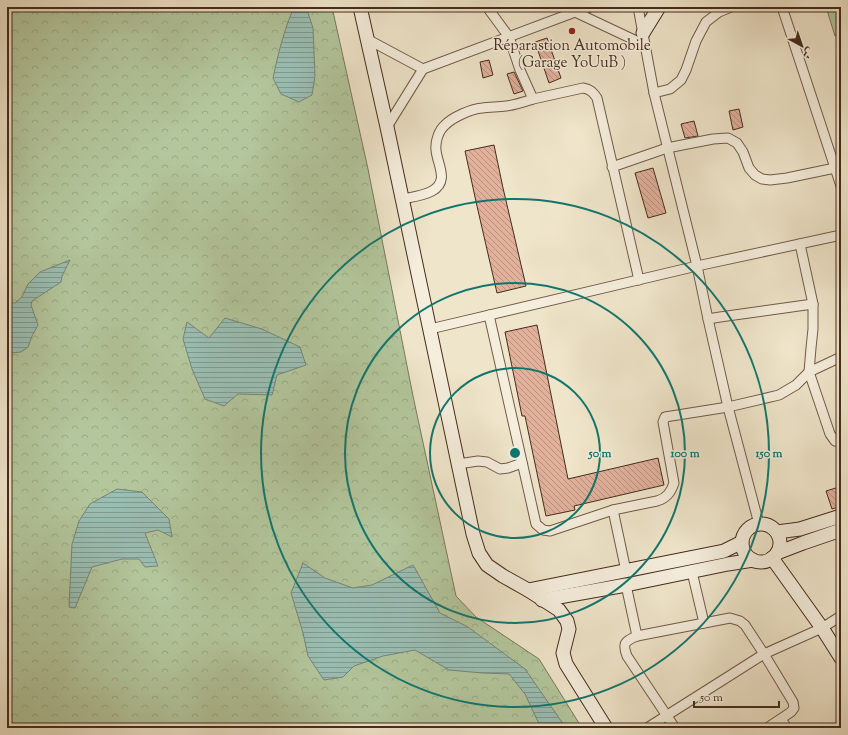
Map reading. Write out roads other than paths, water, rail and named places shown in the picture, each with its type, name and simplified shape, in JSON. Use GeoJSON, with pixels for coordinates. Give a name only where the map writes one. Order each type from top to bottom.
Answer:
{"type":"FeatureCollection","features":[{"type":"Feature","properties":{"kind":"street"},"geometry":{"type":"LineString","coordinates":[[360,7],[387,127],[473,534],[479,553],[487,565],[559,610],[567,621],[569,629],[563,653],[564,659],[606,728]]}},
{"type":"Feature","properties":{"kind":"street"},"geometry":{"type":"LineString","coordinates":[[487,7],[509,37],[520,70],[533,99]]}},
{"type":"Feature","properties":{"kind":"street"},"geometry":{"type":"LineString","coordinates":[[387,127],[424,69],[590,7]]}},
{"type":"Feature","properties":{"kind":"street"},"geometry":{"type":"LineString","coordinates":[[638,7],[654,93],[697,266],[728,407],[759,524]]}},
{"type":"Feature","properties":{"kind":"street"},"geometry":{"type":"LineString","coordinates":[[644,39],[659,7]]}},
{"type":"Feature","properties":{"kind":"street"},"geometry":{"type":"LineString","coordinates":[[654,93],[670,89],[681,80],[696,41],[706,22],[719,12],[731,7]]}},
{"type":"Feature","properties":{"kind":"street"},"geometry":{"type":"LineString","coordinates":[[782,7],[841,186]]}},
{"type":"Feature","properties":{"kind":"street"},"geometry":{"type":"LineString","coordinates":[[575,12],[644,39]]}},
{"type":"Feature","properties":{"kind":"street"},"geometry":{"type":"LineString","coordinates":[[367,39],[424,69]]}},
{"type":"Feature","properties":{"kind":"street"},"geometry":{"type":"LineString","coordinates":[[402,199],[424,194],[439,186],[442,179],[436,149],[437,137],[440,131],[452,119],[480,108],[519,104],[533,99],[583,88],[589,89],[594,93],[596,98],[639,280]]}},
{"type":"Feature","properties":{"kind":"street"},"geometry":{"type":"LineString","coordinates":[[612,166],[667,148],[728,138],[737,143],[743,152],[749,168],[755,175],[762,179],[770,180],[787,178],[835,168]]}},
{"type":"Feature","properties":{"kind":"street"},"geometry":{"type":"LineString","coordinates":[[430,329],[697,266],[841,235]]}},
{"type":"Feature","properties":{"kind":"street"},"geometry":{"type":"LineString","coordinates":[[800,244],[814,304],[809,372],[830,434],[835,441],[841,442]]}},
{"type":"Feature","properties":{"kind":"street"},"geometry":{"type":"LineString","coordinates":[[708,319],[814,304]]}},
{"type":"Feature","properties":{"kind":"street"},"geometry":{"type":"LineString","coordinates":[[490,315],[536,524],[543,530],[550,531],[613,510],[658,502],[664,499],[672,490],[674,483],[663,422],[665,417],[728,407],[779,395],[796,385],[809,372],[841,357]]}},
{"type":"Feature","properties":{"kind":"street"},"geometry":{"type":"LineString","coordinates":[[458,464],[483,461],[500,469],[522,463]]}},
{"type":"Feature","properties":{"kind":"street"},"geometry":{"type":"LineString","coordinates":[[613,510],[626,571]]}},
{"type":"Feature","properties":{"kind":"street"},"geometry":{"type":"LineString","coordinates":[[776,532],[800,529],[841,516]]}},
{"type":"Feature","properties":{"kind":"street"},"geometry":{"type":"LineString","coordinates":[[774,556],[780,542],[779,536],[772,527],[766,524],[759,524],[747,530],[743,535],[742,542],[744,553],[749,558],[760,562],[766,561],[803,543],[841,530]]}},
{"type":"Feature","properties":{"kind":"street"},"geometry":{"type":"LineString","coordinates":[[528,590],[693,558],[724,551],[742,542]]}},
{"type":"Feature","properties":{"kind":"street"},"geometry":{"type":"LineString","coordinates":[[774,556],[841,658]]}},
{"type":"Feature","properties":{"kind":"street"},"geometry":{"type":"LineString","coordinates":[[542,600],[753,560]]}},
{"type":"Feature","properties":{"kind":"street"},"geometry":{"type":"LineString","coordinates":[[692,572],[704,623]]}},
{"type":"Feature","properties":{"kind":"street"},"geometry":{"type":"LineString","coordinates":[[626,585],[637,636]]}},
{"type":"Feature","properties":{"kind":"street"},"geometry":{"type":"LineString","coordinates":[[647,728],[764,654],[822,628],[841,616]]}},
{"type":"Feature","properties":{"kind":"street"},"geometry":{"type":"LineString","coordinates":[[675,728],[627,656],[624,648],[625,644],[629,639],[637,636],[730,618],[740,621],[745,625],[793,702],[794,708],[791,712],[767,728]]}},
{"type":"Feature","properties":{"kind":"street"},"geometry":{"type":"LineString","coordinates":[[781,719],[787,728]]}},
{"type":"Feature","properties":{"kind":"water"},"geometry":{"type":"Polygon","coordinates":[[[294,7],[306,7],[313,28],[315,76],[312,95],[299,102],[281,94],[273,78],[287,24],[294,7]]]}},
{"type":"Feature","properties":{"kind":"water"},"geometry":{"type":"Polygon","coordinates":[[[70,260],[62,276],[61,282],[32,301],[31,305],[38,325],[28,347],[21,352],[10,353],[7,357],[7,303],[15,303],[22,297],[28,284],[40,272],[70,260]]]}},
{"type":"Feature","properties":{"kind":"water"},"geometry":{"type":"Polygon","coordinates":[[[225,318],[262,329],[300,347],[306,365],[277,375],[272,395],[238,394],[224,406],[205,399],[192,369],[183,339],[187,322],[209,338],[225,318]]]}},
{"type":"Feature","properties":{"kind":"water"},"geometry":{"type":"Polygon","coordinates":[[[117,489],[142,492],[169,519],[172,537],[158,530],[145,533],[158,566],[145,567],[139,559],[122,559],[92,567],[75,608],[69,607],[72,544],[79,521],[90,504],[117,489]]]}},
{"type":"Feature","properties":{"kind":"water"},"geometry":{"type":"Polygon","coordinates":[[[303,563],[325,578],[353,588],[372,585],[413,565],[440,613],[468,627],[525,669],[566,728],[541,728],[525,694],[509,674],[449,670],[415,650],[383,656],[354,666],[343,677],[324,680],[308,656],[291,593],[303,563]]]}},
{"type":"Feature","properties":{"kind":"place","name":"Réparastion Automobile (Garage YoUuB )"},"geometry":{"type":"Point","coordinates":[572,31]}}]}
